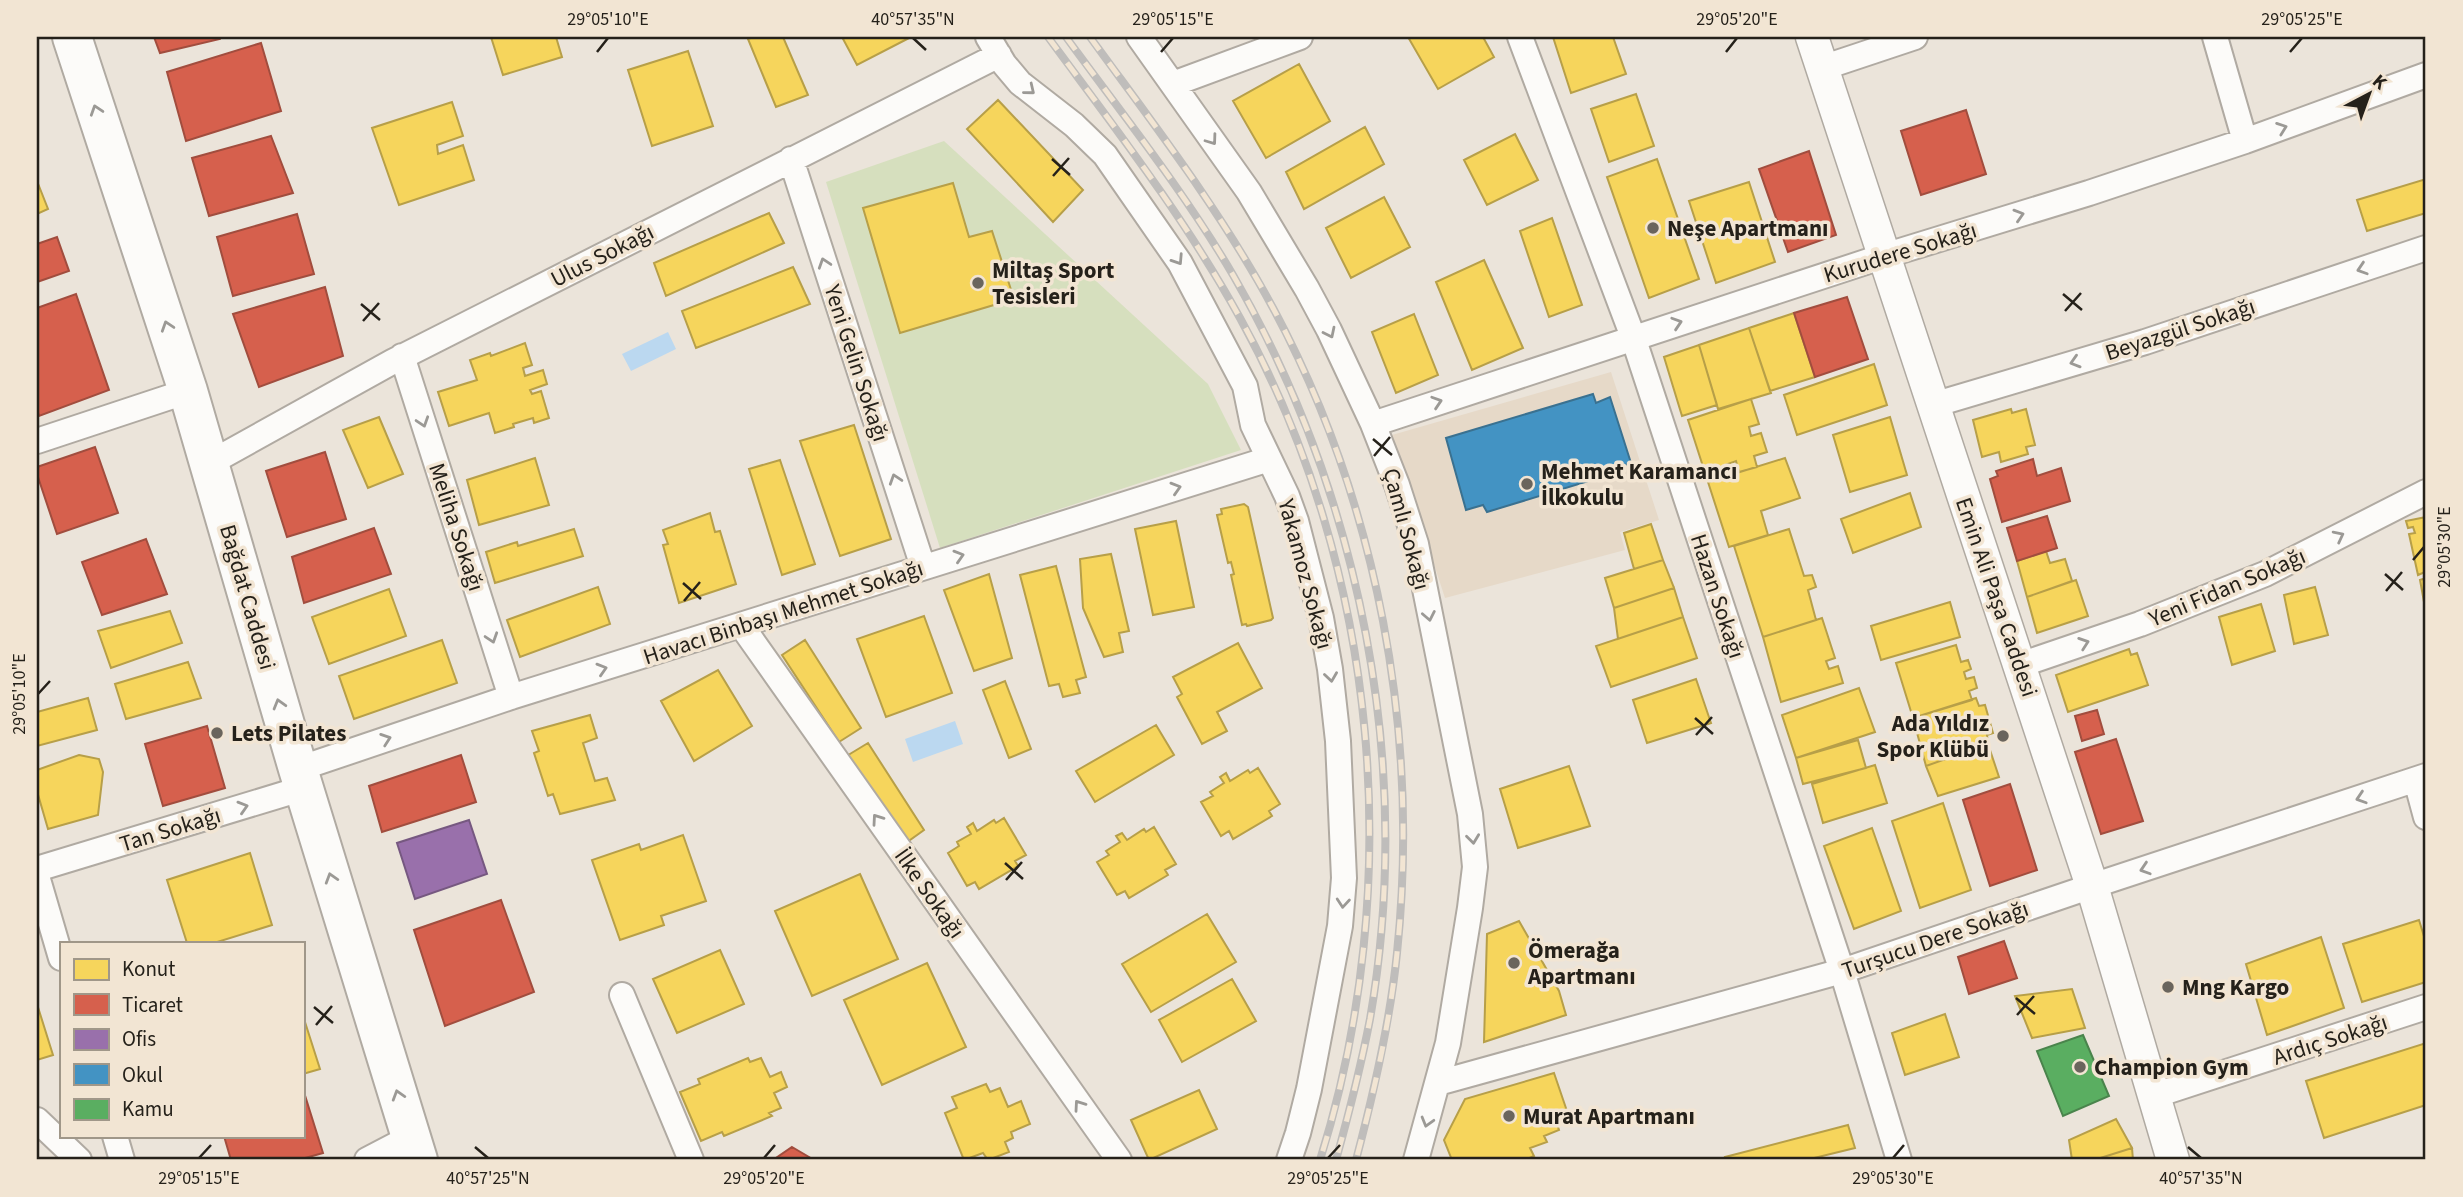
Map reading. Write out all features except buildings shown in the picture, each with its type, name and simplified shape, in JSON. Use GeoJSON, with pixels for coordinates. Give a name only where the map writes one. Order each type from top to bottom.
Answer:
{"type":"FeatureCollection","features":[{"type":"Feature","properties":{"kind":"main road","name":"Bağdat Caddesi"},"geometry":{"type":"LineString","coordinates":[[72,37],[188,391],[301,779],[414,1149]]}},
{"type":"Feature","properties":{"kind":"street","name":"Çamlı Sokağı"},"geometry":{"type":"LineString","coordinates":[[1139,37],[1249,192],[1329,330],[1398,485],[1416,544],[1470,814],[1474,846],[1474,879],[1451,1027],[1416,1160]]}},
{"type":"Feature","properties":{"kind":"street"},"geometry":{"type":"LineString","coordinates":[[1172,84],[1300,37]]}},
{"type":"Feature","properties":{"kind":"street","name":"Hazan Sokağı"},"geometry":{"type":"LineString","coordinates":[[1520,37],[1633,337],[1842,971],[1899,1160]]}},
{"type":"Feature","properties":{"kind":"street","name":"Emin Ali Paşa Caddesi"},"geometry":{"type":"LineString","coordinates":[[1812,37],[2092,886],[2173,1160]]}},
{"type":"Feature","properties":{"kind":"street"},"geometry":{"type":"LineString","coordinates":[[1822,68],[1915,37]]}},
{"type":"Feature","properties":{"kind":"street"},"geometry":{"type":"LineString","coordinates":[[2215,37],[2245,141]]}},
{"type":"Feature","properties":{"kind":"street","name":"Ulus Sokağı"},"geometry":{"type":"LineString","coordinates":[[209,463],[402,356],[791,159],[993,46]]}},
{"type":"Feature","properties":{"kind":"street","name":"Yakamoz Sokağı"},"geometry":{"type":"LineString","coordinates":[[993,46],[1020,83],[1079,129],[1105,155],[1171,248],[1243,382],[1253,425],[1296,521],[1325,638],[1338,741],[1344,860],[1340,926],[1307,1101],[1289,1160]]}},
{"type":"Feature","properties":{"kind":"street","name":"Kurudere Sokağı"},"geometry":{"type":"LineString","coordinates":[[1373,424],[1884,256],[2089,193],[2245,141],[2426,75]]}},
{"type":"Feature","properties":{"kind":"street","name":"Yeni Gelin Sokağı"},"geometry":{"type":"LineString","coordinates":[[791,159],[923,567]]}},
{"type":"Feature","properties":{"kind":"street","name":"Beyazgül Sokağı"},"geometry":{"type":"LineString","coordinates":[[1933,405],[2145,342],[2426,248]]}},
{"type":"Feature","properties":{"kind":"street","name":"Meliha Sokağı"},"geometry":{"type":"LineString","coordinates":[[402,356],[511,697]]}},
{"type":"Feature","properties":{"kind":"street"},"geometry":{"type":"LineString","coordinates":[[37,441],[188,391]]}},
{"type":"Feature","properties":{"kind":"street","name":"Havacı Binbaşı Mehmet Sokağı"},"geometry":{"type":"LineString","coordinates":[[301,779],[511,697],[1269,459]]}},
{"type":"Feature","properties":{"kind":"street","name":"Yeni Fidan Sokağı"},"geometry":{"type":"LineString","coordinates":[[2020,665],[2140,624],[2265,575],[2426,492]]}},
{"type":"Feature","properties":{"kind":"street","name":"İlke Sokağı"},"geometry":{"type":"LineString","coordinates":[[741,625],[1119,1160]]}},
{"type":"Feature","properties":{"kind":"street"},"geometry":{"type":"LineString","coordinates":[[2421,778],[2426,817]]}},
{"type":"Feature","properties":{"kind":"street","name":"Turşucu Dere Sokağı"},"geometry":{"type":"LineString","coordinates":[[1437,1083],[1842,971],[2421,778]]}},
{"type":"Feature","properties":{"kind":"street","name":"Tan Sokağı"},"geometry":{"type":"LineString","coordinates":[[37,869],[301,779]]}},
{"type":"Feature","properties":{"kind":"street"},"geometry":{"type":"LineString","coordinates":[[37,876],[60,955]]}},
{"type":"Feature","properties":{"kind":"street"},"geometry":{"type":"LineString","coordinates":[[622,995],[686,1158]]}},
{"type":"Feature","properties":{"kind":"street","name":"Ardıç Sokağı"},"geometry":{"type":"LineString","coordinates":[[2153,1096],[2426,1007]]}},
{"type":"Feature","properties":{"kind":"street"},"geometry":{"type":"LineString","coordinates":[[37,1121],[79,1160]]}},
{"type":"Feature","properties":{"kind":"street"},"geometry":{"type":"LineString","coordinates":[[116,1138],[122,1160]]}},
{"type":"Feature","properties":{"kind":"street"},"geometry":{"type":"LineString","coordinates":[[368,1160],[414,1149]]}},
{"type":"Feature","properties":{"kind":"shaded area","name":"Mehmet Karamancı İlkokulu"},"geometry":{"type":"Polygon","coordinates":[[[1611,372],[1659,520],[1620,532],[1625,550],[1445,598],[1392,435],[1611,372]]]}},
{"type":"Feature","properties":{"kind":"green space","name":"Miltaş Sport Tesisleri"},"geometry":{"type":"Polygon","coordinates":[[[944,141],[1208,384],[1241,450],[940,548],[826,182],[944,141]]]}},
{"type":"Feature","properties":{"kind":"water"},"geometry":{"type":"Polygon","coordinates":[[[668,332],[676,349],[631,371],[622,354],[668,332]]]}},
{"type":"Feature","properties":{"kind":"water"},"geometry":{"type":"Polygon","coordinates":[[[955,721],[963,744],[913,762],[905,739],[955,721]]]}},
{"type":"Feature","properties":{"kind":"railway"},"geometry":{"type":"LineString","coordinates":[[1048,37],[1173,209],[1240,318],[1287,416],[1324,518],[1350,624],[1365,731],[1369,840],[1363,948],[1347,1055],[1320,1160]]}},
{"type":"Feature","properties":{"kind":"railway"},"geometry":{"type":"LineString","coordinates":[[1066,37],[1174,183],[1233,275],[1277,360],[1315,449],[1344,541],[1366,635],[1380,731],[1385,827],[1382,923],[1370,1019],[1336,1160]]}},
{"type":"Feature","properties":{"kind":"railway"},"geometry":{"type":"LineString","coordinates":[[1090,37],[1209,203],[1273,308],[1309,383],[1340,460],[1364,540],[1383,621],[1396,703],[1402,787],[1403,870],[1397,953],[1386,1031],[1356,1160]]}},
{"type":"Feature","properties":{"kind":"place","name":"Neşe Apartmanı"},"geometry":{"type":"Point","coordinates":[1653,228]}},
{"type":"Feature","properties":{"kind":"place","name":"Miltaş Sport Tesisleri"},"geometry":{"type":"Point","coordinates":[978,283]}},
{"type":"Feature","properties":{"kind":"place","name":"Mehmet Karamancı İlkokulu"},"geometry":{"type":"Point","coordinates":[1527,484]}},
{"type":"Feature","properties":{"kind":"place","name":"Lets Pilates"},"geometry":{"type":"Point","coordinates":[217,733]}},
{"type":"Feature","properties":{"kind":"place","name":"Ada Yıldız Spor Klübü"},"geometry":{"type":"Point","coordinates":[2003,736]}},
{"type":"Feature","properties":{"kind":"place","name":"Ömerağa Apartmanı"},"geometry":{"type":"Point","coordinates":[1514,963]}},
{"type":"Feature","properties":{"kind":"place","name":"Mng Kargo"},"geometry":{"type":"Point","coordinates":[2168,987]}},
{"type":"Feature","properties":{"kind":"place","name":"Champion Gym"},"geometry":{"type":"Point","coordinates":[2080,1067]}},
{"type":"Feature","properties":{"kind":"place","name":"Murat Apartmanı"},"geometry":{"type":"Point","coordinates":[1509,1116]}}]}
